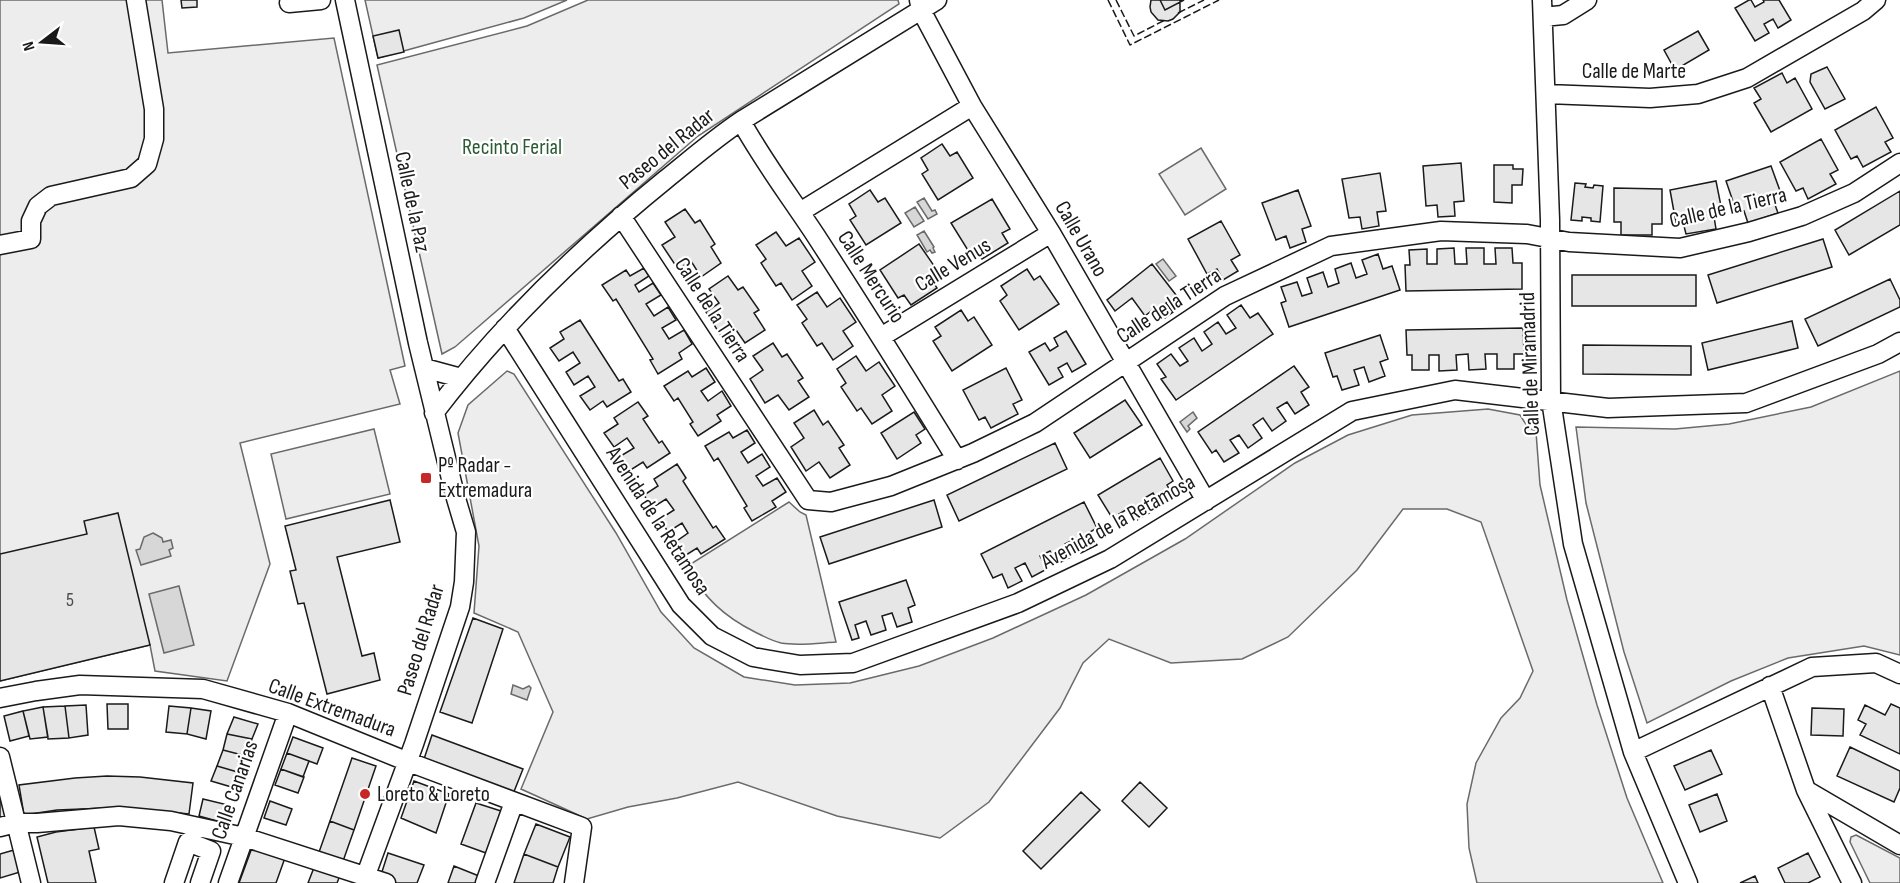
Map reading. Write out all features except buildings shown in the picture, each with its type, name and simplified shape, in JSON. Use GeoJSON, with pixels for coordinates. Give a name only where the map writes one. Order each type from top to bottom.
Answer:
{"type":"FeatureCollection","features":[{"type":"Feature","properties":{"kind":"street"},"geometry":{"type":"LineString","coordinates":[[0,245],[31,239],[32,221],[38,206],[51,196],[131,178],[147,164],[154,139],[154,109],[136,0]]}},
{"type":"Feature","properties":{"kind":"street"},"geometry":{"type":"LineString","coordinates":[[289,3],[321,0]]}},
{"type":"Feature","properties":{"kind":"street","name":"Calle de la Paz"},"geometry":{"type":"LineString","coordinates":[[345,0],[434,413]]}},
{"type":"Feature","properties":{"kind":"street","name":"Paseo del Radar"},"geometry":{"type":"LineString","coordinates":[[364,879],[460,607],[464,582],[466,532],[434,413],[504,328],[621,216],[741,121],[920,5],[937,0]]}},
{"type":"Feature","properties":{"kind":"street"},"geometry":{"type":"LineString","coordinates":[[1543,9],[1563,15],[1587,0]]}},
{"type":"Feature","properties":{"kind":"street","name":"Calle de Marte"},"geometry":{"type":"LineString","coordinates":[[1547,94],[1650,98],[1698,94],[1747,78],[1863,11],[1876,0]]}},
{"type":"Feature","properties":{"kind":"street","name":"Calle Urano"},"geometry":{"type":"LineString","coordinates":[[920,5],[972,106],[1051,233],[1206,501]]}},
{"type":"Feature","properties":{"kind":"street","name":"Calle de Miramadrid"},"geometry":{"type":"LineString","coordinates":[[1543,9],[1551,219],[1551,400],[1573,544],[1633,752],[1688,883]]}},
{"type":"Feature","properties":{"kind":"street"},"geometry":{"type":"LineString","coordinates":[[800,212],[972,106]]}},
{"type":"Feature","properties":{"kind":"street","name":"Calle Mercurio"},"geometry":{"type":"LineString","coordinates":[[741,121],[881,337],[957,460]]}},
{"type":"Feature","properties":{"kind":"street","name":"Calle de la Tierra"},"geometry":{"type":"LineString","coordinates":[[621,216],[808,500],[831,502],[891,486],[957,460],[1035,423],[1225,296],[1331,246],[1441,231],[1527,234],[1569,242],[1680,248],[1749,232],[1802,216],[1854,193],[1900,163]]}},
{"type":"Feature","properties":{"kind":"street","name":"Calle Venus"},"geometry":{"type":"LineString","coordinates":[[881,337],[1051,233]]}},
{"type":"Feature","properties":{"kind":"street","name":"Avenida de la Retamosa"},"geometry":{"type":"LineString","coordinates":[[504,328],[681,605],[712,636],[753,657],[800,665],[854,663],[1018,603],[1110,559],[1352,411],[1455,390],[1608,408],[1746,403],[1878,354],[1900,342]]}},
{"type":"Feature","properties":{"kind":"street"},"geometry":{"type":"LineString","coordinates":[[424,368],[461,378]]}},
{"type":"Feature","properties":{"kind":"street"},"geometry":{"type":"LineString","coordinates":[[1633,752],[1812,667],[1876,663],[1900,674]]}},
{"type":"Feature","properties":{"kind":"street","name":"Calle Extremadura"},"geometry":{"type":"LineString","coordinates":[[0,698],[80,685],[202,689],[288,713],[406,761],[582,827],[574,883]]}},
{"type":"Feature","properties":{"kind":"street"},"geometry":{"type":"LineString","coordinates":[[1770,686],[1806,790],[1852,883]]}},
{"type":"Feature","properties":{"kind":"street","name":"Calle Canarias"},"geometry":{"type":"LineString","coordinates":[[228,883],[288,713]]}},
{"type":"Feature","properties":{"kind":"street"},"geometry":{"type":"LineString","coordinates":[[0,757],[8,825],[31,883]]}},
{"type":"Feature","properties":{"kind":"street"},"geometry":{"type":"LineString","coordinates":[[1806,790],[1900,845]]}},
{"type":"Feature","properties":{"kind":"street"},"geometry":{"type":"LineString","coordinates":[[485,883],[514,802]]}},
{"type":"Feature","properties":{"kind":"street"},"geometry":{"type":"LineString","coordinates":[[8,825],[119,816],[171,821],[244,837],[364,879],[386,883]]}},
{"type":"Feature","properties":{"kind":"street"},"geometry":{"type":"LineString","coordinates":[[174,883],[188,842],[211,851],[200,883]]}},
{"type":"Feature","properties":{"kind":"green space"},"geometry":{"type":"Polygon","coordinates":[[[0,0],[162,0],[168,53],[334,38],[405,366],[390,370],[400,404],[240,443],[270,564],[227,681],[155,671],[150,645],[0,681],[0,0]]]}},
{"type":"Feature","properties":{"kind":"green space"},"geometry":{"type":"Polygon","coordinates":[[[365,0],[567,0],[524,18],[378,58],[365,0]]]}},
{"type":"Feature","properties":{"kind":"green space","name":"Recinto Ferial"},"geometry":{"type":"Polygon","coordinates":[[[588,0],[898,0],[899,4],[698,136],[455,347],[442,354],[377,65],[527,26],[588,0]]]}},
{"type":"Feature","properties":{"kind":"green space"},"geometry":{"type":"Polygon","coordinates":[[[1201,148],[1226,189],[1185,215],[1159,174],[1201,148]]]}},
{"type":"Feature","properties":{"kind":"green space"},"geometry":{"type":"Polygon","coordinates":[[[507,371],[514,374],[616,533],[661,612],[694,648],[744,677],[795,685],[850,683],[919,666],[993,638],[1086,595],[1185,539],[1295,463],[1348,435],[1412,415],[1488,409],[1520,415],[1527,426],[1536,432],[1540,485],[1567,600],[1597,705],[1627,798],[1663,883],[1477,883],[1469,848],[1467,804],[1476,763],[1501,718],[1520,698],[1533,671],[1481,522],[1447,509],[1403,509],[1357,570],[1288,637],[1242,659],[1171,663],[1109,639],[1083,663],[1060,708],[989,802],[940,838],[837,816],[738,782],[677,798],[628,807],[587,819],[521,789],[553,712],[518,632],[474,613],[479,546],[458,433],[468,405],[507,371]]]}},
{"type":"Feature","properties":{"kind":"green space"},"geometry":{"type":"Polygon","coordinates":[[[1900,371],[1900,655],[1864,646],[1788,658],[1731,681],[1647,723],[1624,652],[1586,503],[1576,427],[1675,429],[1729,424],[1811,407],[1900,371]]]}},
{"type":"Feature","properties":{"kind":"green space"},"geometry":{"type":"Polygon","coordinates":[[[374,429],[390,494],[286,519],[271,454],[374,429]]]}},
{"type":"Feature","properties":{"kind":"green space"},"geometry":{"type":"Polygon","coordinates":[[[789,502],[806,515],[836,642],[788,644],[761,635],[724,613],[700,588],[686,567],[789,502]]]}},
{"type":"Feature","properties":{"kind":"green space"},"geometry":{"type":"Polygon","coordinates":[[[1856,835],[1900,858],[1900,883],[1870,883],[1850,842],[1851,837],[1856,835]]]}},
{"type":"Feature","properties":{"kind":"shaded area"},"geometry":{"type":"Polygon","coordinates":[[[924,198],[932,211],[935,210],[937,214],[928,219],[917,202],[924,198]]]}},
{"type":"Feature","properties":{"kind":"shaded area"},"geometry":{"type":"Polygon","coordinates":[[[915,207],[924,221],[914,227],[905,213],[915,207]]]}},
{"type":"Feature","properties":{"kind":"shaded area"},"geometry":{"type":"Polygon","coordinates":[[[924,231],[935,252],[932,253],[930,250],[927,252],[917,235],[924,231]]]}},
{"type":"Feature","properties":{"kind":"shaded area"},"geometry":{"type":"Polygon","coordinates":[[[1163,259],[1176,276],[1169,281],[1156,264],[1163,259]]]}},
{"type":"Feature","properties":{"kind":"shaded area"},"geometry":{"type":"Polygon","coordinates":[[[867,265],[880,283],[873,287],[861,270],[867,265]]]}},
{"type":"Feature","properties":{"kind":"shaded area"},"geometry":{"type":"Polygon","coordinates":[[[1193,412],[1197,418],[1188,426],[1190,429],[1187,432],[1180,422],[1193,412]]]}},
{"type":"Feature","properties":{"kind":"shaded area"},"geometry":{"type":"Polygon","coordinates":[[[153,533],[162,538],[163,542],[171,540],[173,548],[169,550],[171,556],[141,565],[136,550],[140,549],[144,537],[153,533]]]}},
{"type":"Feature","properties":{"kind":"shaded area"},"geometry":{"type":"Polygon","coordinates":[[[179,586],[194,645],[164,653],[149,594],[179,586]]]}},
{"type":"Feature","properties":{"kind":"shaded area"},"geometry":{"type":"Polygon","coordinates":[[[513,685],[523,689],[529,686],[531,688],[527,700],[511,694],[513,685]]]}},
{"type":"Feature","properties":{"kind":"fence"},"geometry":{"type":"LineString","coordinates":[[1108,0],[1130,45],[1219,0]]}},
{"type":"Feature","properties":{"kind":"fence"},"geometry":{"type":"LineString","coordinates":[[1116,0],[1134,36],[1165,20]]}},
{"type":"Feature","properties":{"kind":"fence"},"geometry":{"type":"LineString","coordinates":[[1178,13],[1204,0]]}},
{"type":"Feature","properties":{"kind":"place","name":"Pº Radar - Extremadura"},"geometry":{"type":"Point","coordinates":[426,478]}},
{"type":"Feature","properties":{"kind":"place","name":"Loreto & Loreto"},"geometry":{"type":"Point","coordinates":[365,794]}}]}
